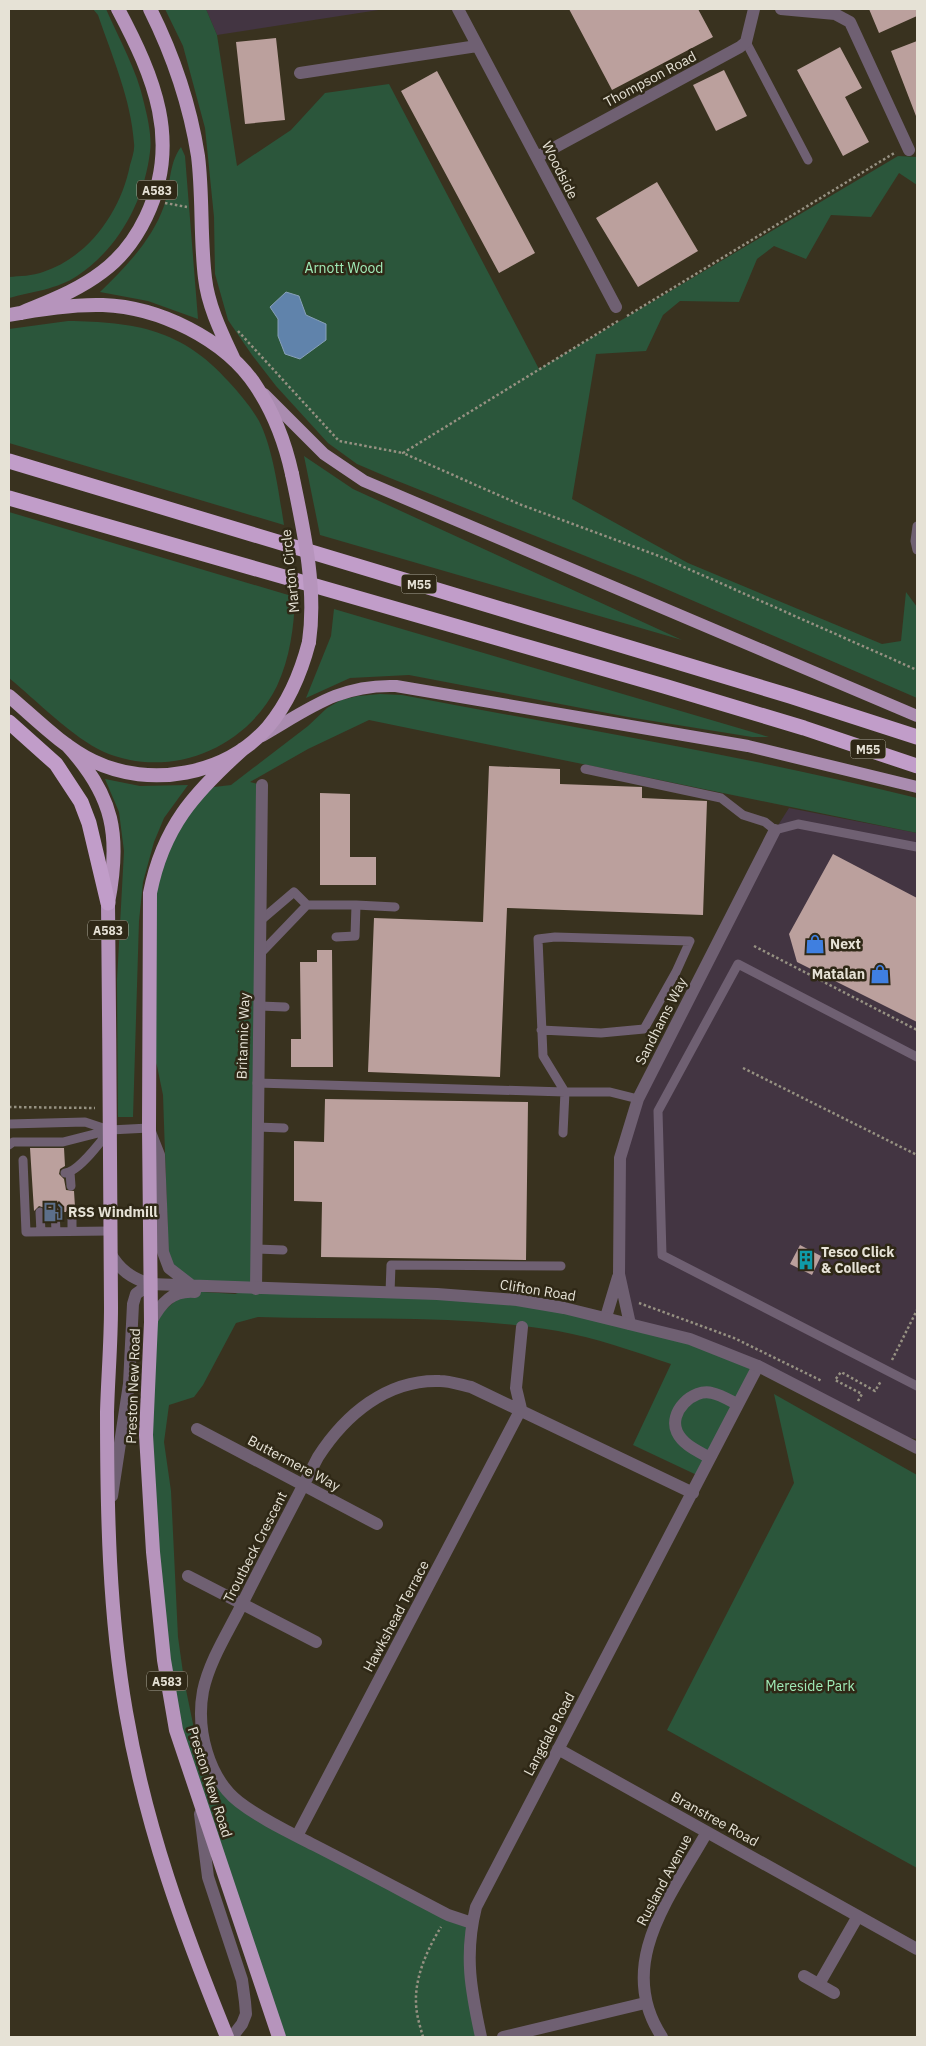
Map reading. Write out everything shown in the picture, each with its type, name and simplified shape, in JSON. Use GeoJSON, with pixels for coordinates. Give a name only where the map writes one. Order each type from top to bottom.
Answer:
{"type":"FeatureCollection","features":[{"type":"Feature","properties":{"kind":"highway","name":"A583"},"geometry":{"type":"LineString","coordinates":[[15,314],[72,292],[104,271],[130,244],[140,229],[158,186],[163,151],[160,108],[137,44],[118,9]]}},
{"type":"Feature","properties":{"kind":"highway","name":"A583"},"geometry":{"type":"LineString","coordinates":[[150,9],[185,94],[198,158],[205,279],[210,302],[234,360]]}},
{"type":"Feature","properties":{"kind":"highway","name":"Marton Circle"},"geometry":{"type":"LineString","coordinates":[[9,696],[67,745],[106,767],[144,775],[163,776],[201,769],[248,745],[268,727],[290,696],[300,673],[309,642],[311,618],[309,578],[292,474],[280,432],[256,385],[234,360],[179,325],[156,315],[129,308],[104,305],[73,306],[15,314]]}},
{"type":"Feature","properties":{"kind":"highway","name":"M55"},"geometry":{"type":"LineString","coordinates":[[9,461],[917,737]]}},
{"type":"Feature","properties":{"kind":"highway","name":"M55"},"geometry":{"type":"LineString","coordinates":[[9,498],[664,686],[804,728],[917,766]]}},
{"type":"Feature","properties":{"kind":"highway"},"geometry":{"type":"LineString","coordinates":[[9,722],[56,764],[81,802],[91,830],[108,903]]}},
{"type":"Feature","properties":{"kind":"highway","name":"Preston New Road"},"geometry":{"type":"LineString","coordinates":[[67,745],[94,778],[111,821],[114,870],[108,903],[110,1253],[107,1412],[112,1584],[122,1680],[146,1806],[184,1929],[227,2037]]}},
{"type":"Feature","properties":{"kind":"highway","name":"Preston New Road"},"geometry":{"type":"LineString","coordinates":[[248,745],[209,779],[182,811],[165,841],[154,875],[149,927],[151,1322],[146,1435],[153,1552],[164,1660],[175,1722],[198,1799],[279,2037]]}},
{"type":"Feature","properties":{"kind":"main road"},"geometry":{"type":"LineString","coordinates":[[256,385],[324,454],[364,481],[917,716]]}},
{"type":"Feature","properties":{"kind":"main road"},"geometry":{"type":"LineString","coordinates":[[248,745],[341,692],[376,685],[396,686],[748,746],[917,787]]}},
{"type":"Feature","properties":{"kind":"street","name":"Woodside"},"geometry":{"type":"LineString","coordinates":[[458,9],[616,307]]}},
{"type":"Feature","properties":{"kind":"street"},"geometry":{"type":"LineString","coordinates":[[746,42],[754,9]]}},
{"type":"Feature","properties":{"kind":"street"},"geometry":{"type":"LineString","coordinates":[[781,9],[835,14],[850,22],[909,150]]}},
{"type":"Feature","properties":{"kind":"street","name":"Thompson Road"},"geometry":{"type":"LineString","coordinates":[[537,156],[740,48],[746,42]]}},
{"type":"Feature","properties":{"kind":"street"},"geometry":{"type":"LineString","coordinates":[[300,73],[477,46]]}},
{"type":"Feature","properties":{"kind":"street","name":"Britannic Way"},"geometry":{"type":"LineString","coordinates":[[252,1289],[256,1249],[262,785]]}},
{"type":"Feature","properties":{"kind":"street","name":"Sandhams Way"},"geometry":{"type":"LineString","coordinates":[[630,1324],[619,1274],[620,1158],[638,1099],[775,830]]}},
{"type":"Feature","properties":{"kind":"street"},"geometry":{"type":"LineString","coordinates":[[149,1128],[159,1155],[163,1252],[169,1268],[191,1285]]}},
{"type":"Feature","properties":{"kind":"street"},"geometry":{"type":"LineString","coordinates":[[110,1253],[127,1275],[150,1284]]}},
{"type":"Feature","properties":{"kind":"street","name":"Sandhams Way"},"geometry":{"type":"LineString","coordinates":[[606,1317],[619,1274]]}},
{"type":"Feature","properties":{"kind":"street","name":"Clifton Road"},"geometry":{"type":"LineString","coordinates":[[150,1284],[517,1300],[606,1317],[690,1339],[758,1366],[898,1436],[917,1448]]}},
{"type":"Feature","properties":{"kind":"street","name":"A583"},"geometry":{"type":"LineString","coordinates":[[109,1513],[128,1391],[134,1304],[136,1294],[150,1284]]}},
{"type":"Feature","properties":{"kind":"street"},"geometry":{"type":"LineString","coordinates":[[151,1322],[162,1302],[183,1292],[235,1294],[252,1289]]}},
{"type":"Feature","properties":{"kind":"street"},"geometry":{"type":"LineString","coordinates":[[520,1410],[516,1388],[522,1327]]}},
{"type":"Feature","properties":{"kind":"street","name":"Langdale Road"},"geometry":{"type":"LineString","coordinates":[[481,2037],[470,1985],[468,1955],[476,1907],[758,1366]]}},
{"type":"Feature","properties":{"kind":"street","name":"Troutbeck Crescent"},"geometry":{"type":"LineString","coordinates":[[472,1923],[448,1915],[297,1836],[238,1802],[225,1789],[208,1758],[202,1716],[203,1692],[210,1668],[242,1604],[318,1457],[343,1424],[366,1404],[393,1389],[417,1383],[441,1381],[471,1387],[693,1492]]}},
{"type":"Feature","properties":{"kind":"street"},"geometry":{"type":"LineString","coordinates":[[710,1458],[684,1443],[677,1434],[676,1422],[681,1407],[692,1396],[704,1392],[712,1393],[737,1404]]}},
{"type":"Feature","properties":{"kind":"street","name":"Hawkshead Terrace"},"geometry":{"type":"LineString","coordinates":[[297,1836],[520,1410]]}},
{"type":"Feature","properties":{"kind":"street","name":"Buttermere Way"},"geometry":{"type":"LineString","coordinates":[[197,1429],[377,1524]]}},
{"type":"Feature","properties":{"kind":"street","name":"Clifton Road"},"geometry":{"type":"LineString","coordinates":[[898,1436],[917,1439]]}},
{"type":"Feature","properties":{"kind":"street"},"geometry":{"type":"LineString","coordinates":[[188,1576],[316,1642]]}},
{"type":"Feature","properties":{"kind":"street","name":"Branstree Road"},"geometry":{"type":"LineString","coordinates":[[558,1749],[917,1949]]}},
{"type":"Feature","properties":{"kind":"street"},"geometry":{"type":"LineString","coordinates":[[198,1799],[208,1876],[242,1980],[246,2014],[242,2024],[232,2037]]}},
{"type":"Feature","properties":{"kind":"street","name":"Rusland Avenue"},"geometry":{"type":"LineString","coordinates":[[662,2037],[645,2003],[644,1958],[648,1942],[657,1922],[707,1832]]}},
{"type":"Feature","properties":{"kind":"street"},"geometry":{"type":"LineString","coordinates":[[818,1984],[858,1916]]}},
{"type":"Feature","properties":{"kind":"street"},"geometry":{"type":"LineString","coordinates":[[804,1976],[834,1993]]}},
{"type":"Feature","properties":{"kind":"street"},"geometry":{"type":"LineString","coordinates":[[503,2037],[645,2003]]}},
{"type":"Feature","properties":{"kind":"lane"},"geometry":{"type":"LineString","coordinates":[[746,42],[808,160]]}},
{"type":"Feature","properties":{"kind":"lane"},"geometry":{"type":"LineString","coordinates":[[917,526],[915,541],[917,550]]}},
{"type":"Feature","properties":{"kind":"lane"},"geometry":{"type":"LineString","coordinates":[[585,769],[721,798],[743,815],[765,822],[775,830],[798,824],[917,847]]}},
{"type":"Feature","properties":{"kind":"lane"},"geometry":{"type":"LineString","coordinates":[[260,921],[294,892],[307,905],[395,907]]}},
{"type":"Feature","properties":{"kind":"lane"},"geometry":{"type":"LineString","coordinates":[[260,954],[307,905]]}},
{"type":"Feature","properties":{"kind":"lane"},"geometry":{"type":"LineString","coordinates":[[336,937],[355,936],[356,905]]}},
{"type":"Feature","properties":{"kind":"lane"},"geometry":{"type":"LineString","coordinates":[[541,1030],[601,1033],[644,1029],[676,972],[690,941],[555,937],[538,939],[541,1030],[543,1056],[566,1092],[562,1133]]}},
{"type":"Feature","properties":{"kind":"lane"},"geometry":{"type":"LineString","coordinates":[[917,1058],[738,964],[658,1111],[662,1255],[917,1386]]}},
{"type":"Feature","properties":{"kind":"lane"},"geometry":{"type":"LineString","coordinates":[[260,1006],[285,1007]]}},
{"type":"Feature","properties":{"kind":"lane"},"geometry":{"type":"LineString","coordinates":[[257,1083],[610,1092],[638,1099]]}},
{"type":"Feature","properties":{"kind":"lane"},"geometry":{"type":"LineString","coordinates":[[9,1124],[85,1122],[110,1130]]}},
{"type":"Feature","properties":{"kind":"lane"},"geometry":{"type":"LineString","coordinates":[[257,1127],[284,1128]]}},
{"type":"Feature","properties":{"kind":"lane"},"geometry":{"type":"LineString","coordinates":[[9,1145],[13,1142],[63,1142],[110,1130],[149,1128]]}},
{"type":"Feature","properties":{"kind":"lane"},"geometry":{"type":"LineString","coordinates":[[71,1186],[68,1172],[86,1159],[110,1130]]}},
{"type":"Feature","properties":{"kind":"lane"},"geometry":{"type":"LineString","coordinates":[[23,1160],[27,1174],[26,1232],[110,1231]]}},
{"type":"Feature","properties":{"kind":"lane"},"geometry":{"type":"LineString","coordinates":[[40,1212],[41,1232]]}},
{"type":"Feature","properties":{"kind":"lane"},"geometry":{"type":"LineString","coordinates":[[55,1212],[56,1231]]}},
{"type":"Feature","properties":{"kind":"lane"},"geometry":{"type":"LineString","coordinates":[[72,1212],[72,1231]]}},
{"type":"Feature","properties":{"kind":"lane"},"geometry":{"type":"LineString","coordinates":[[256,1249],[283,1250]]}},
{"type":"Feature","properties":{"kind":"lane"},"geometry":{"type":"LineString","coordinates":[[390,1293],[391,1265],[561,1266]]}},
{"type":"Feature","properties":{"kind":"path"},"geometry":{"type":"LineString","coordinates":[[403,453],[901,149],[909,150]]}},
{"type":"Feature","properties":{"kind":"path"},"geometry":{"type":"LineString","coordinates":[[153,200],[201,209]]}},
{"type":"Feature","properties":{"kind":"path"},"geometry":{"type":"LineString","coordinates":[[235,327],[339,441],[403,453],[519,504],[659,556],[917,670]]}},
{"type":"Feature","properties":{"kind":"path"},"geometry":{"type":"LineString","coordinates":[[754,946],[917,1030]]}},
{"type":"Feature","properties":{"kind":"path"},"geometry":{"type":"LineString","coordinates":[[743,1068],[917,1156]]}},
{"type":"Feature","properties":{"kind":"path"},"geometry":{"type":"LineString","coordinates":[[9,1107],[110,1108]]}},
{"type":"Feature","properties":{"kind":"path"},"geometry":{"type":"LineString","coordinates":[[423,2037],[416,2002],[417,1987],[423,1964],[448,1915]]}},
{"type":"Feature","properties":{"kind":"shaded area"},"geometry":{"type":"Polygon","coordinates":[[[206,9],[385,9],[217,35],[206,9]]]}},
{"type":"Feature","properties":{"kind":"shaded area"},"geometry":{"type":"Polygon","coordinates":[[[789,808],[917,833],[917,1439],[898,1436],[758,1366],[630,1324],[619,1274],[620,1158],[638,1099],[775,830],[789,808]]]}},
{"type":"Feature","properties":{"kind":"green space"},"geometry":{"type":"Polygon","coordinates":[[[93,9],[106,9],[141,91],[150,140],[147,170],[142,188],[127,222],[105,252],[92,265],[77,276],[61,284],[9,298],[9,277],[43,272],[60,265],[88,244],[111,215],[126,182],[134,148],[129,110],[98,15],[93,9]]]}},
{"type":"Feature","properties":{"kind":"green space","name":"Arnott Wood"},"geometry":{"type":"Polygon","coordinates":[[[165,9],[206,9],[217,35],[237,166],[291,130],[325,93],[389,84],[539,369],[898,156],[917,157],[917,185],[899,173],[871,217],[831,215],[806,259],[774,246],[757,259],[739,302],[680,301],[663,315],[646,351],[596,354],[572,499],[688,563],[882,644],[901,641],[906,592],[917,607],[917,698],[643,579],[357,464],[328,443],[276,386],[228,320],[215,274],[214,217],[205,128],[183,46],[165,9]]]}},
{"type":"Feature","properties":{"kind":"green space"},"geometry":{"type":"Polygon","coordinates":[[[181,147],[185,156],[198,319],[148,301],[100,292],[137,253],[159,218],[166,199],[174,161],[181,147]]]}},
{"type":"Feature","properties":{"kind":"green space"},"geometry":{"type":"Polygon","coordinates":[[[68,321],[115,324],[156,332],[193,350],[211,364],[241,396],[259,421],[264,432],[272,458],[284,525],[9,443],[9,329],[68,321]]]}},
{"type":"Feature","properties":{"kind":"green space"},"geometry":{"type":"Polygon","coordinates":[[[304,456],[353,489],[682,640],[320,535],[304,456]]]}},
{"type":"Feature","properties":{"kind":"green space"},"geometry":{"type":"Polygon","coordinates":[[[9,512],[295,597],[294,620],[285,664],[277,686],[263,708],[246,727],[226,742],[203,753],[179,760],[154,762],[129,760],[92,746],[67,728],[9,678],[9,512]]]}},
{"type":"Feature","properties":{"kind":"green space"},"geometry":{"type":"Polygon","coordinates":[[[334,609],[769,737],[752,737],[628,717],[409,675],[350,678],[306,698],[331,636],[334,609]]]}},
{"type":"Feature","properties":{"kind":"green space"},"geometry":{"type":"Polygon","coordinates":[[[380,694],[402,695],[660,743],[789,769],[917,798],[917,833],[369,720],[308,749],[250,782],[262,785],[256,1289],[437,1294],[605,1317],[758,1366],[701,1477],[633,1445],[671,1364],[614,1345],[558,1331],[484,1322],[446,1320],[258,1317],[236,1323],[203,1385],[194,1397],[169,1405],[164,1442],[171,1491],[178,1637],[184,1680],[200,1758],[207,1774],[238,1802],[472,1923],[481,2037],[279,2037],[176,1730],[153,1552],[151,1322],[187,1291],[235,1294],[249,1289],[189,1282],[169,1268],[163,1095],[157,1066],[151,1050],[150,893],[182,811],[214,787],[231,785],[308,726],[327,708],[341,700],[380,694]]]}},
{"type":"Feature","properties":{"kind":"green space"},"geometry":{"type":"Polygon","coordinates":[[[105,779],[140,786],[188,785],[164,818],[154,842],[143,882],[139,921],[133,1117],[118,1117],[117,980],[124,851],[119,812],[105,779]]]}},
{"type":"Feature","properties":{"kind":"green space","name":"Mereside Park"},"geometry":{"type":"Polygon","coordinates":[[[774,1394],[917,1475],[917,1868],[667,1730],[794,1483],[774,1394]]]}},
{"type":"Feature","properties":{"kind":"water"},"geometry":{"type":"Polygon","coordinates":[[[286,292],[299,296],[306,315],[326,324],[326,340],[300,359],[285,354],[278,336],[278,319],[270,307],[286,292]]]}},
{"type":"Feature","properties":{"kind":"building"},"geometry":{"type":"Polygon","coordinates":[[[569,9],[698,9],[713,37],[612,90],[569,9]]]}},
{"type":"Feature","properties":{"kind":"building"},"geometry":{"type":"Polygon","coordinates":[[[869,9],[917,9],[917,16],[879,33],[869,9]]]}},
{"type":"Feature","properties":{"kind":"building"},"geometry":{"type":"Polygon","coordinates":[[[276,38],[285,120],[245,124],[236,42],[276,38]]]}},
{"type":"Feature","properties":{"kind":"building"},"geometry":{"type":"Polygon","coordinates":[[[917,41],[917,116],[916,116],[891,51],[917,41]]]}},
{"type":"Feature","properties":{"kind":"building"},"geometry":{"type":"Polygon","coordinates":[[[840,47],[862,88],[845,97],[869,142],[843,156],[797,70],[840,47]]]}},
{"type":"Feature","properties":{"kind":"building"},"geometry":{"type":"Polygon","coordinates":[[[724,70],[747,116],[716,131],[693,85],[724,70]]]}},
{"type":"Feature","properties":{"kind":"building"},"geometry":{"type":"Polygon","coordinates":[[[437,71],[535,253],[499,273],[401,91],[437,71]]]}},
{"type":"Feature","properties":{"kind":"building"},"geometry":{"type":"Polygon","coordinates":[[[657,182],[698,251],[638,287],[596,218],[657,182]]]}},
{"type":"Feature","properties":{"kind":"building"},"geometry":{"type":"Polygon","coordinates":[[[489,766],[560,769],[560,784],[642,787],[642,798],[707,801],[703,915],[507,908],[500,1077],[368,1072],[374,918],[483,922],[489,766]]]}},
{"type":"Feature","properties":{"kind":"building"},"geometry":{"type":"Polygon","coordinates":[[[320,793],[350,794],[350,857],[376,857],[376,885],[320,885],[320,793]]]}},
{"type":"Feature","properties":{"kind":"building"},"geometry":{"type":"Polygon","coordinates":[[[833,854],[917,898],[917,1022],[797,962],[789,934],[833,854]]]}},
{"type":"Feature","properties":{"kind":"building"},"geometry":{"type":"Polygon","coordinates":[[[317,950],[332,950],[333,1067],[291,1067],[291,1039],[301,1039],[300,962],[317,962],[317,950]]]}},
{"type":"Feature","properties":{"kind":"building"},"geometry":{"type":"Polygon","coordinates":[[[325,1099],[528,1102],[526,1260],[321,1257],[322,1202],[294,1201],[294,1141],[324,1142],[325,1099]]]}},
{"type":"Feature","properties":{"kind":"building"},"geometry":{"type":"Polygon","coordinates":[[[30,1148],[64,1148],[65,1166],[60,1169],[59,1174],[64,1179],[66,1190],[74,1191],[75,1207],[69,1206],[66,1212],[61,1212],[60,1208],[54,1206],[46,1213],[45,1208],[39,1206],[34,1211],[30,1148]]]}},
{"type":"Feature","properties":{"kind":"building","name":"Tesco Click & Collect"},"geometry":{"type":"Polygon","coordinates":[[[800,1245],[821,1256],[812,1275],[790,1264],[800,1245]]]}},
{"type":"Feature","properties":{"kind":"place","name":"Next"},"geometry":{"type":"Point","coordinates":[815,944]}},
{"type":"Feature","properties":{"kind":"place","name":"Matalan"},"geometry":{"type":"Point","coordinates":[880,974]}},
{"type":"Feature","properties":{"kind":"place","name":"RSS Windmill"},"geometry":{"type":"Point","coordinates":[53,1212]}},
{"type":"Feature","properties":{"kind":"place","name":"Tesco Click & Collect"},"geometry":{"type":"Point","coordinates":[806,1260]}}]}
